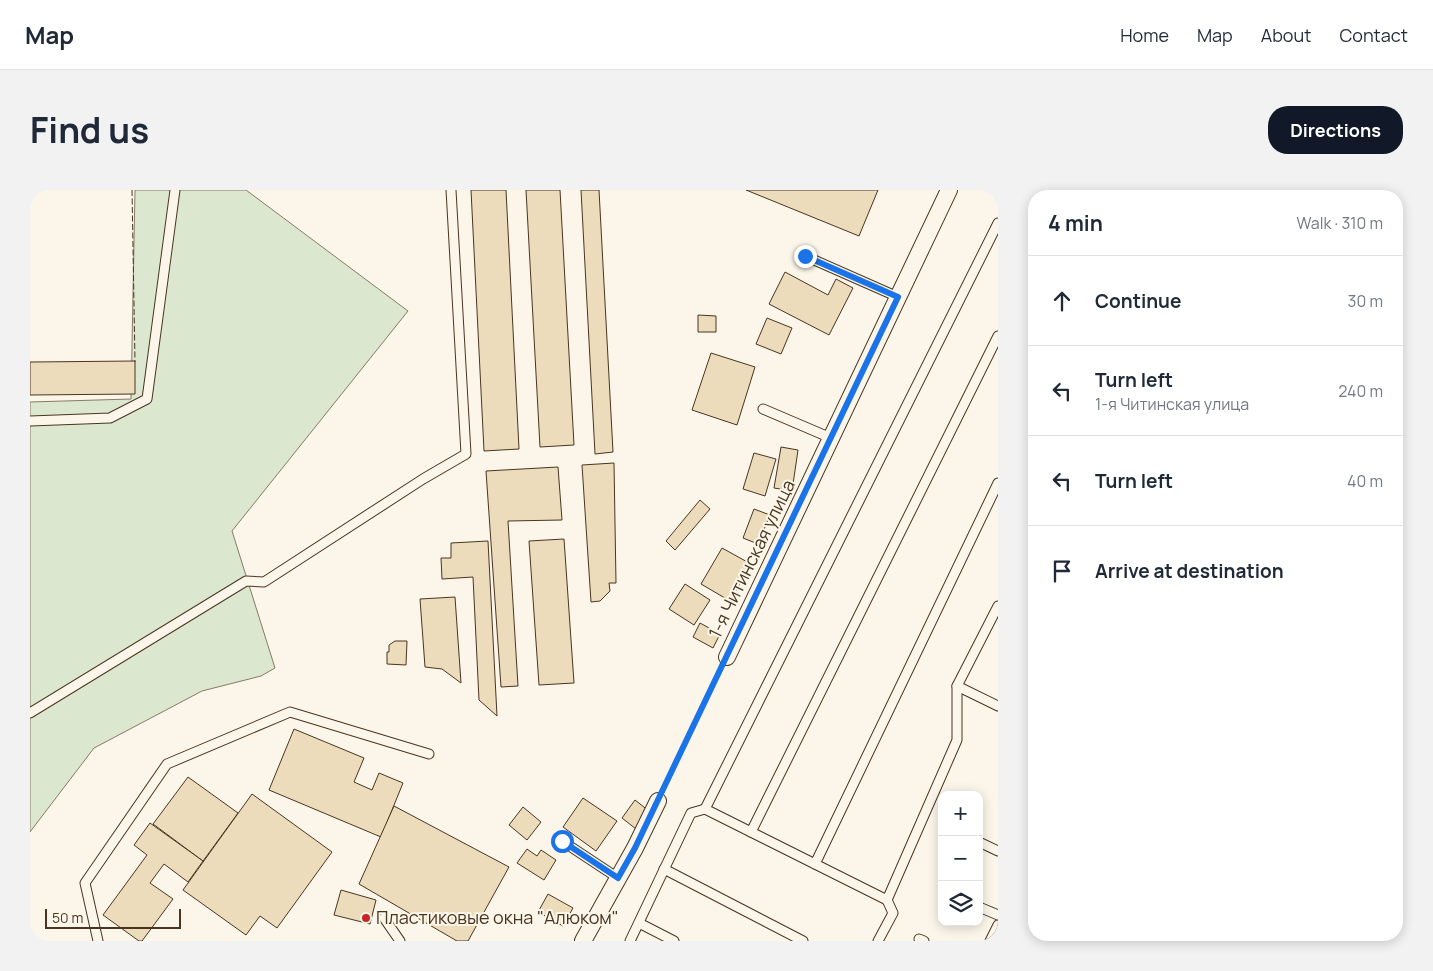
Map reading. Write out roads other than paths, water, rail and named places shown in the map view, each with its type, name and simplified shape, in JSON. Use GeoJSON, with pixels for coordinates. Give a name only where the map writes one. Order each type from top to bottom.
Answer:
{"type":"FeatureCollection","features":[{"type":"Feature","properties":{"kind":"street","name":"1-я Читинская улица"},"geometry":{"type":"LineString","coordinates":[[727,657],[949,190]]}},
{"type":"Feature","properties":{"kind":"street"},"geometry":{"type":"LineString","coordinates":[[583,941],[658,801]]}},
{"type":"Feature","properties":{"kind":"lane"},"geometry":{"type":"LineString","coordinates":[[30,421],[110,418],[146,398],[175,190]]}},
{"type":"Feature","properties":{"kind":"lane"},"geometry":{"type":"LineString","coordinates":[[30,713],[246,581],[264,582],[423,479],[466,454],[451,190]]}},
{"type":"Feature","properties":{"kind":"lane"},"geometry":{"type":"LineString","coordinates":[[705,809],[998,223]]}},
{"type":"Feature","properties":{"kind":"lane"},"geometry":{"type":"LineString","coordinates":[[805,256],[898,297]]}},
{"type":"Feature","properties":{"kind":"lane"},"geometry":{"type":"LineString","coordinates":[[751,832],[998,336]]}},
{"type":"Feature","properties":{"kind":"lane"},"geometry":{"type":"LineString","coordinates":[[763,409],[831,438]]}},
{"type":"Feature","properties":{"kind":"lane"},"geometry":{"type":"LineString","coordinates":[[815,864],[998,483]]}},
{"type":"Feature","properties":{"kind":"lane"},"geometry":{"type":"LineString","coordinates":[[887,900],[957,740],[957,686],[998,606]]}},
{"type":"Feature","properties":{"kind":"lane"},"geometry":{"type":"LineString","coordinates":[[957,686],[998,706]]}},
{"type":"Feature","properties":{"kind":"lane"},"geometry":{"type":"LineString","coordinates":[[98,941],[86,883],[167,764],[290,712],[429,754]]}},
{"type":"Feature","properties":{"kind":"lane"},"geometry":{"type":"LineString","coordinates":[[630,941],[691,813],[705,809],[887,900],[893,914],[878,941]]}},
{"type":"Feature","properties":{"kind":"lane"},"geometry":{"type":"LineString","coordinates":[[562,841],[618,878]]}},
{"type":"Feature","properties":{"kind":"lane"},"geometry":{"type":"LineString","coordinates":[[983,844],[998,851]]}},
{"type":"Feature","properties":{"kind":"lane"},"geometry":{"type":"LineString","coordinates":[[664,869],[802,941]]}},
{"type":"Feature","properties":{"kind":"lane"},"geometry":{"type":"LineString","coordinates":[[983,909],[998,915]]}},
{"type":"Feature","properties":{"kind":"lane"},"geometry":{"type":"LineString","coordinates":[[384,918],[400,941]]}},
{"type":"Feature","properties":{"kind":"lane"},"geometry":{"type":"LineString","coordinates":[[639,923],[674,941]]}},
{"type":"Feature","properties":{"kind":"lane"},"geometry":{"type":"LineString","coordinates":[[990,941],[998,925]]}},
{"type":"Feature","properties":{"kind":"place","name":"Пластиковые окна \"Алюком\""},"geometry":{"type":"Point","coordinates":[366,918]}}]}
